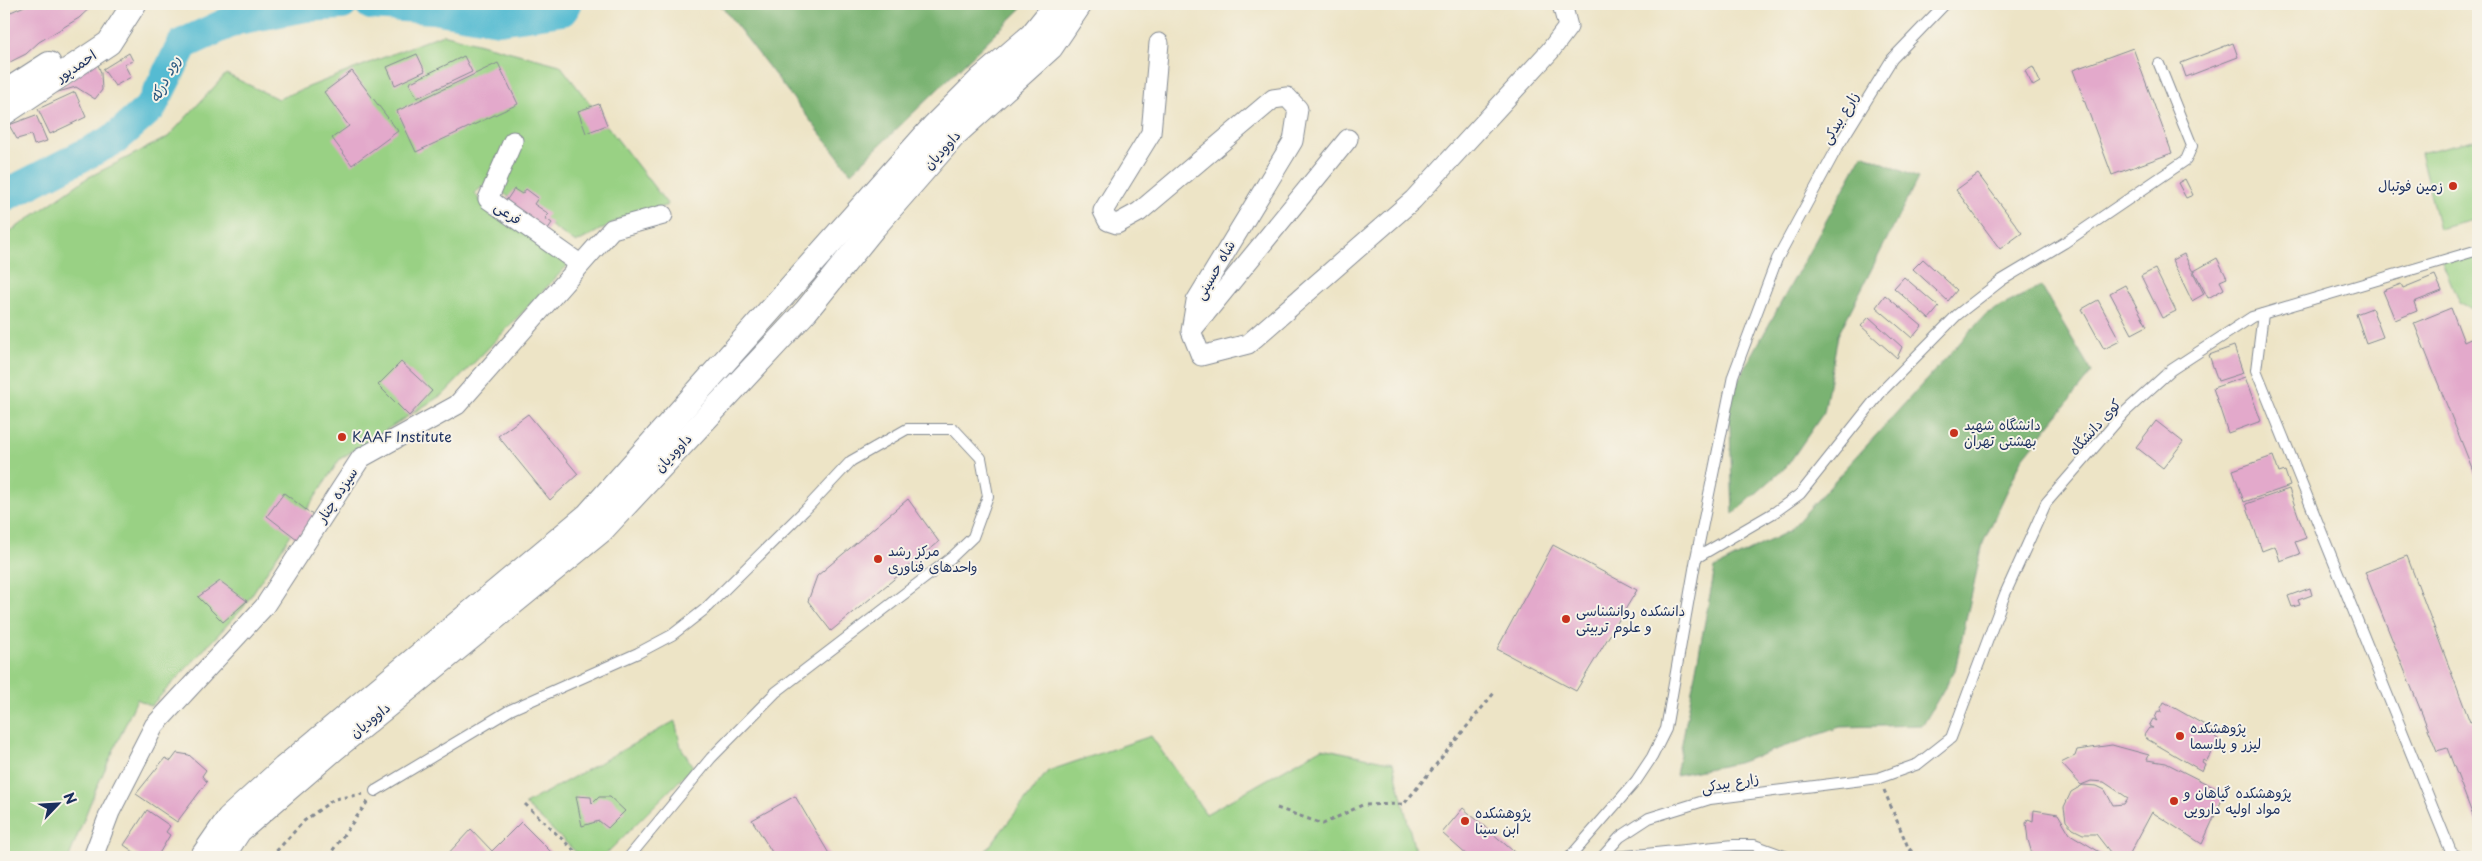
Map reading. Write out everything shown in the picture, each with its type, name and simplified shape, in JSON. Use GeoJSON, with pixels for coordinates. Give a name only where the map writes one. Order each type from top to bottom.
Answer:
{"type":"FeatureCollection","features":[{"type":"Feature","properties":{"kind":"street","name":"احمدپور"},"geometry":{"type":"LineString","coordinates":[[4,93],[99,31],[134,4]]}},
{"type":"Feature","properties":{"kind":"street","name":"احمدپور"},"geometry":{"type":"LineString","coordinates":[[4,113],[109,43],[134,4]]}},
{"type":"Feature","properties":{"kind":"street","name":"داوودیان"},"geometry":{"type":"LineString","coordinates":[[202,857],[229,818],[284,768],[588,516],[934,126],[982,78],[1032,36],[1057,4]]}},
{"type":"Feature","properties":{"kind":"street","name":"داوودیان"},"geometry":{"type":"LineString","coordinates":[[222,857],[239,831],[334,749],[601,531],[806,311],[956,133],[1051,47],[1080,4]]}},
{"type":"Feature","properties":{"kind":"street"},"geometry":{"type":"LineString","coordinates":[[1348,139],[1191,331],[1201,356],[1248,344],[1413,200],[1550,51],[1568,26],[1562,4]]}},
{"type":"Feature","properties":{"kind":"street","name":"شاه حسینی"},"geometry":{"type":"LineString","coordinates":[[1159,43],[1151,133],[1103,211],[1108,221],[1117,224],[1139,212],[1273,99],[1288,97],[1298,109],[1293,141],[1196,301],[1191,331]]}},
{"type":"Feature","properties":{"kind":"street","name":"فرعی"},"geometry":{"type":"LineString","coordinates":[[513,141],[488,199],[580,264]]}},
{"type":"Feature","properties":{"kind":"street","name":"سیزده چنار"},"geometry":{"type":"LineString","coordinates":[[93,857],[110,812],[154,726],[264,607],[361,458],[457,405],[612,229],[663,215]]}},
{"type":"Feature","properties":{"kind":"street"},"geometry":{"type":"LineString","coordinates":[[723,365],[747,375]]}},
{"type":"Feature","properties":{"kind":"lane","name":"زارع بیدکی"},"geometry":{"type":"LineString","coordinates":[[1570,857],[1636,781],[1652,757],[1666,729],[1696,558],[1733,376],[1777,259],[1837,148],[1892,59],[1945,4]]}},
{"type":"Feature","properties":{"kind":"lane"},"geometry":{"type":"LineString","coordinates":[[1696,558],[1775,512],[1800,494],[1882,391],[1956,315],[2002,280],[2064,243],[2186,160],[2192,146],[2159,64]]}},
{"type":"Feature","properties":{"kind":"lane","name":"کوی دانشگاه"},"geometry":{"type":"LineString","coordinates":[[1879,778],[1918,764],[1951,738],[2005,594],[2046,503],[2125,412],[2171,370],[2252,317],[2478,250]]}},
{"type":"Feature","properties":{"kind":"lane"},"geometry":{"type":"LineString","coordinates":[[2263,314],[2256,370],[2451,852],[2459,857]]}},
{"type":"Feature","properties":{"kind":"lane"},"geometry":{"type":"LineString","coordinates":[[375,791],[510,710],[638,653],[672,635],[704,610],[806,509],[851,461],[907,429],[954,429],[981,458],[988,496],[973,537],[952,558],[776,692],[711,758],[629,857]]}},
{"type":"Feature","properties":{"kind":"lane","name":"زارع بیدکی"},"geometry":{"type":"LineString","coordinates":[[1602,857],[1620,837],[1649,818],[1710,799],[1879,778]]}},
{"type":"Feature","properties":{"kind":"lane"},"geometry":{"type":"LineString","coordinates":[[1616,857],[1734,845],[1754,845],[1787,857]]}},
{"type":"Feature","properties":{"kind":"path"},"geometry":{"type":"LineString","coordinates":[[1277,808],[1323,824],[1362,805],[1404,804],[1494,693]]}},
{"type":"Feature","properties":{"kind":"path"},"geometry":{"type":"LineString","coordinates":[[1879,778],[1908,847],[1916,857]]}},
{"type":"Feature","properties":{"kind":"path"},"geometry":{"type":"LineString","coordinates":[[271,857],[304,821],[334,799],[375,791]]}},
{"type":"Feature","properties":{"kind":"path"},"geometry":{"type":"LineString","coordinates":[[328,857],[375,791]]}},
{"type":"Feature","properties":{"kind":"path"},"geometry":{"type":"LineString","coordinates":[[525,804],[581,857]]}},
{"type":"Feature","properties":{"kind":"green space"},"geometry":{"type":"Polygon","coordinates":[[[717,4],[1026,4],[851,173],[723,8],[717,4]]]}},
{"type":"Feature","properties":{"kind":"green space"},"geometry":{"type":"Polygon","coordinates":[[[443,34],[560,65],[668,205],[618,220],[576,243],[502,192],[483,186],[475,193],[480,201],[568,265],[445,393],[340,459],[243,608],[151,706],[137,699],[95,791],[69,857],[4,857],[4,236],[87,178],[168,137],[226,74],[278,99],[443,34]]]}},
{"type":"Feature","properties":{"kind":"green space","name":"زمین فوتبال"},"geometry":{"type":"Polygon","coordinates":[[[2478,139],[2478,219],[2439,229],[2420,153],[2478,139]]]}},
{"type":"Feature","properties":{"kind":"green space"},"geometry":{"type":"Polygon","coordinates":[[[1863,154],[1918,178],[1838,335],[1824,412],[1787,466],[1733,514],[1729,397],[1863,154]]]}},
{"type":"Feature","properties":{"kind":"green space"},"geometry":{"type":"Polygon","coordinates":[[[2478,250],[2478,319],[2474,310],[2459,302],[2441,259],[2478,250]]]}},
{"type":"Feature","properties":{"kind":"green space"},"geometry":{"type":"Polygon","coordinates":[[[2041,286],[2092,372],[2022,459],[1983,543],[1955,670],[1923,725],[1840,727],[1738,763],[1676,775],[1715,568],[1789,531],[1986,314],[2041,286]]]}},
{"type":"Feature","properties":{"kind":"green space"},"geometry":{"type":"Polygon","coordinates":[[[675,721],[681,747],[693,767],[603,857],[581,857],[525,804],[675,721]]]}},
{"type":"Feature","properties":{"kind":"green space"},"geometry":{"type":"Polygon","coordinates":[[[1151,736],[1206,814],[1322,748],[1393,763],[1415,851],[1410,857],[981,857],[1048,771],[1151,736]]]}},
{"type":"Feature","properties":{"kind":"building"},"geometry":{"type":"Polygon","coordinates":[[[29,4],[94,4],[79,18],[39,42],[26,54],[4,65],[4,15],[29,4]]]}},
{"type":"Feature","properties":{"kind":"building"},"geometry":{"type":"Polygon","coordinates":[[[2233,43],[2238,57],[2186,77],[2181,63],[2233,43]]]}},
{"type":"Feature","properties":{"kind":"building"},"geometry":{"type":"Polygon","coordinates":[[[2133,48],[2172,153],[2112,175],[2073,70],[2133,48]]]}},
{"type":"Feature","properties":{"kind":"building"},"geometry":{"type":"Polygon","coordinates":[[[129,53],[133,61],[124,64],[131,77],[115,86],[103,69],[129,53]]]}},
{"type":"Feature","properties":{"kind":"building"},"geometry":{"type":"Polygon","coordinates":[[[417,54],[425,71],[395,85],[387,67],[417,54]]]}},
{"type":"Feature","properties":{"kind":"building"},"geometry":{"type":"Polygon","coordinates":[[[464,56],[472,72],[417,98],[409,83],[464,56]]]}},
{"type":"Feature","properties":{"kind":"building"},"geometry":{"type":"Polygon","coordinates":[[[96,59],[101,73],[102,90],[95,99],[76,87],[54,93],[96,59]]]}},
{"type":"Feature","properties":{"kind":"building"},"geometry":{"type":"Polygon","coordinates":[[[498,63],[518,104],[416,152],[397,111],[498,63]]]}},
{"type":"Feature","properties":{"kind":"building"},"geometry":{"type":"Polygon","coordinates":[[[2033,67],[2040,82],[2033,86],[2025,71],[2033,67]]]}},
{"type":"Feature","properties":{"kind":"building"},"geometry":{"type":"Polygon","coordinates":[[[352,71],[398,131],[352,165],[332,138],[349,126],[324,92],[352,71]]]}},
{"type":"Feature","properties":{"kind":"building"},"geometry":{"type":"Polygon","coordinates":[[[75,92],[86,117],[50,134],[38,109],[75,92]]]}},
{"type":"Feature","properties":{"kind":"building"},"geometry":{"type":"Polygon","coordinates":[[[599,104],[607,125],[586,133],[578,111],[599,104]]]}},
{"type":"Feature","properties":{"kind":"building"},"geometry":{"type":"Polygon","coordinates":[[[36,115],[47,141],[34,145],[31,135],[17,139],[9,125],[36,115]]]}},
{"type":"Feature","properties":{"kind":"building"},"geometry":{"type":"Polygon","coordinates":[[[1978,174],[2022,233],[2000,249],[1956,190],[1978,174]]]}},
{"type":"Feature","properties":{"kind":"building"},"geometry":{"type":"Polygon","coordinates":[[[2185,179],[2193,195],[2186,198],[2178,183],[2185,179]]]}},
{"type":"Feature","properties":{"kind":"building"},"geometry":{"type":"Polygon","coordinates":[[[514,189],[522,194],[526,189],[538,198],[534,204],[549,214],[545,218],[552,223],[545,233],[504,204],[514,189]]]}},
{"type":"Feature","properties":{"kind":"building"},"geometry":{"type":"Polygon","coordinates":[[[2184,254],[2204,294],[2192,301],[2172,260],[2184,254]]]}},
{"type":"Feature","properties":{"kind":"building"},"geometry":{"type":"Polygon","coordinates":[[[2217,258],[2227,278],[2220,281],[2224,289],[2208,298],[2194,271],[2217,258]]]}},
{"type":"Feature","properties":{"kind":"building"},"geometry":{"type":"Polygon","coordinates":[[[1923,259],[1957,290],[1948,301],[1913,269],[1923,259]]]}},
{"type":"Feature","properties":{"kind":"building"},"geometry":{"type":"Polygon","coordinates":[[[2155,269],[2176,311],[2162,318],[2141,276],[2155,269]]]}},
{"type":"Feature","properties":{"kind":"building"},"geometry":{"type":"Polygon","coordinates":[[[2435,275],[2442,291],[2414,302],[2417,311],[2395,320],[2383,291],[2401,284],[2403,288],[2435,275]]]}},
{"type":"Feature","properties":{"kind":"building"},"geometry":{"type":"Polygon","coordinates":[[[1904,277],[1939,307],[1929,319],[1894,288],[1904,277]]]}},
{"type":"Feature","properties":{"kind":"building"},"geometry":{"type":"Polygon","coordinates":[[[2125,285],[2147,326],[2132,334],[2110,293],[2125,285]]]}},
{"type":"Feature","properties":{"kind":"building"},"geometry":{"type":"Polygon","coordinates":[[[1885,295],[1922,326],[1912,338],[1876,307],[1885,295]]]}},
{"type":"Feature","properties":{"kind":"building"},"geometry":{"type":"Polygon","coordinates":[[[2098,300],[2120,341],[2104,349],[2082,309],[2098,300]]]}},
{"type":"Feature","properties":{"kind":"building"},"geometry":{"type":"Polygon","coordinates":[[[2372,308],[2383,337],[2366,343],[2356,314],[2372,308]]]}},
{"type":"Feature","properties":{"kind":"building"},"geometry":{"type":"Polygon","coordinates":[[[2451,308],[2464,342],[2477,336],[2478,339],[2478,372],[2475,373],[2478,381],[2478,483],[2414,323],[2451,308]]]}},
{"type":"Feature","properties":{"kind":"building"},"geometry":{"type":"Polygon","coordinates":[[[1869,317],[1902,347],[1897,358],[1861,326],[1869,317]]]}},
{"type":"Feature","properties":{"kind":"building"},"geometry":{"type":"Polygon","coordinates":[[[2234,346],[2243,373],[2218,381],[2209,355],[2234,346]]]}},
{"type":"Feature","properties":{"kind":"building"},"geometry":{"type":"Polygon","coordinates":[[[401,362],[432,391],[409,416],[378,385],[401,362]]]}},
{"type":"Feature","properties":{"kind":"building"},"geometry":{"type":"Polygon","coordinates":[[[2245,377],[2261,421],[2228,433],[2213,388],[2245,377]]]}},
{"type":"Feature","properties":{"kind":"building"},"geometry":{"type":"Polygon","coordinates":[[[528,414],[578,474],[550,500],[498,436],[528,414]]]}},
{"type":"Feature","properties":{"kind":"building"},"geometry":{"type":"Polygon","coordinates":[[[2156,421],[2183,442],[2163,468],[2136,447],[2156,421]]]}},
{"type":"Feature","properties":{"kind":"building"},"geometry":{"type":"Polygon","coordinates":[[[2273,456],[2279,473],[2285,471],[2290,486],[2244,502],[2233,470],[2273,456]]]}},
{"type":"Feature","properties":{"kind":"building"},"geometry":{"type":"Polygon","coordinates":[[[2289,489],[2306,538],[2295,542],[2300,554],[2280,561],[2275,546],[2262,551],[2246,504],[2289,489]]]}},
{"type":"Feature","properties":{"kind":"building"},"geometry":{"type":"Polygon","coordinates":[[[284,493],[314,516],[297,539],[267,516],[284,493]]]}},
{"type":"Feature","properties":{"kind":"building","name":"مرکز رشد واحدهای فناوری"},"geometry":{"type":"Polygon","coordinates":[[[908,499],[939,542],[831,631],[808,601],[817,576],[908,499]]]}},
{"type":"Feature","properties":{"kind":"building","name":"دانشکده روانشناسی و علوم تربیتی"},"geometry":{"type":"Polygon","coordinates":[[[1553,545],[1637,590],[1576,691],[1497,649],[1553,545]]]}},
{"type":"Feature","properties":{"kind":"building"},"geometry":{"type":"Polygon","coordinates":[[[2407,556],[2470,722],[2478,719],[2478,829],[2447,748],[2437,751],[2365,572],[2407,556]]]}},
{"type":"Feature","properties":{"kind":"building"},"geometry":{"type":"Polygon","coordinates":[[[220,581],[247,601],[223,622],[198,597],[220,581]]]}},
{"type":"Feature","properties":{"kind":"building"},"geometry":{"type":"Polygon","coordinates":[[[2310,588],[2312,595],[2298,600],[2300,605],[2292,607],[2288,596],[2310,588]]]}},
{"type":"Feature","properties":{"kind":"building","name":"پژوهشکده لیزر و پلاسما"},"geometry":{"type":"Polygon","coordinates":[[[2164,702],[2217,732],[2215,737],[2219,740],[2213,750],[2208,747],[2207,749],[2212,751],[2206,762],[2203,760],[2202,762],[2205,764],[2202,771],[2147,739],[2144,735],[2149,728],[2153,728],[2149,726],[2153,719],[2157,721],[2155,718],[2158,711],[2162,713],[2160,710],[2164,702]]]}},
{"type":"Feature","properties":{"kind":"building","name":"پژوهشکده گیاهان و مواد اولیه دارویی"},"geometry":{"type":"Polygon","coordinates":[[[2112,745],[2149,755],[2147,760],[2166,763],[2225,793],[2202,844],[2152,812],[2128,857],[2033,857],[2026,823],[2028,819],[2033,821],[2034,810],[2058,814],[2070,834],[2103,854],[2106,855],[2110,852],[2096,834],[2083,834],[2073,829],[2066,821],[2064,807],[2071,792],[2083,785],[2097,786],[2105,790],[2113,805],[2124,804],[2128,798],[2104,782],[2091,781],[2081,785],[2061,763],[2075,756],[2077,750],[2112,745]]]}},
{"type":"Feature","properties":{"kind":"building"},"geometry":{"type":"Polygon","coordinates":[[[177,753],[189,755],[206,770],[202,776],[207,782],[177,822],[136,794],[165,758],[171,761],[177,753]]]}},
{"type":"Feature","properties":{"kind":"building"},"geometry":{"type":"Polygon","coordinates":[[[576,796],[591,797],[592,804],[599,797],[610,797],[625,811],[608,828],[599,821],[582,826],[576,796]]]}},
{"type":"Feature","properties":{"kind":"building"},"geometry":{"type":"Polygon","coordinates":[[[795,796],[831,857],[775,857],[752,820],[795,796]]]}},
{"type":"Feature","properties":{"kind":"building","name":"پژوهشکده ابن سینا"},"geometry":{"type":"Polygon","coordinates":[[[1463,808],[1520,857],[1469,857],[1442,833],[1463,808]]]}},
{"type":"Feature","properties":{"kind":"building"},"geometry":{"type":"Polygon","coordinates":[[[147,810],[170,826],[166,832],[170,835],[157,857],[141,857],[124,845],[147,810]]]}},
{"type":"Feature","properties":{"kind":"building"},"geometry":{"type":"Polygon","coordinates":[[[521,822],[556,857],[445,857],[471,829],[492,851],[521,822]]]}},
{"type":"Feature","properties":{"kind":"building"},"geometry":{"type":"Polygon","coordinates":[[[1415,851],[1423,857],[1410,857],[1415,851]]]}},
{"type":"Feature","properties":{"kind":"waterway","name":"رود درکه"},"geometry":{"type":"LineString","coordinates":[[4,196],[115,139],[151,107],[183,44],[237,19],[306,6],[342,4]]}},
{"type":"Feature","properties":{"kind":"waterway","name":"رود درکه"},"geometry":{"type":"LineString","coordinates":[[371,4],[433,8],[499,19],[562,10],[566,4]]}},
{"type":"Feature","properties":{"kind":"place","name":"زمین فوتبال"},"geometry":{"type":"Point","coordinates":[2453,186]}},
{"type":"Feature","properties":{"kind":"place","name":"دانشگاه شهید بهشتی تهران"},"geometry":{"type":"Point","coordinates":[1954,433]}},
{"type":"Feature","properties":{"kind":"place","name":"KAAF Institute"},"geometry":{"type":"Point","coordinates":[342,437]}},
{"type":"Feature","properties":{"kind":"place","name":"مرکز رشد واحدهای فناوری"},"geometry":{"type":"Point","coordinates":[878,559]}},
{"type":"Feature","properties":{"kind":"place","name":"دانشکده روانشناسی و علوم تربیتی"},"geometry":{"type":"Point","coordinates":[1566,619]}},
{"type":"Feature","properties":{"kind":"place","name":"پژوهشکده لیزر و پلاسما"},"geometry":{"type":"Point","coordinates":[2180,736]}},
{"type":"Feature","properties":{"kind":"place","name":"پژوهشکده گیاهان و مواد اولیه دارویی"},"geometry":{"type":"Point","coordinates":[2174,801]}},
{"type":"Feature","properties":{"kind":"place","name":"پژوهشکده ابن سینا"},"geometry":{"type":"Point","coordinates":[1465,821]}}]}
